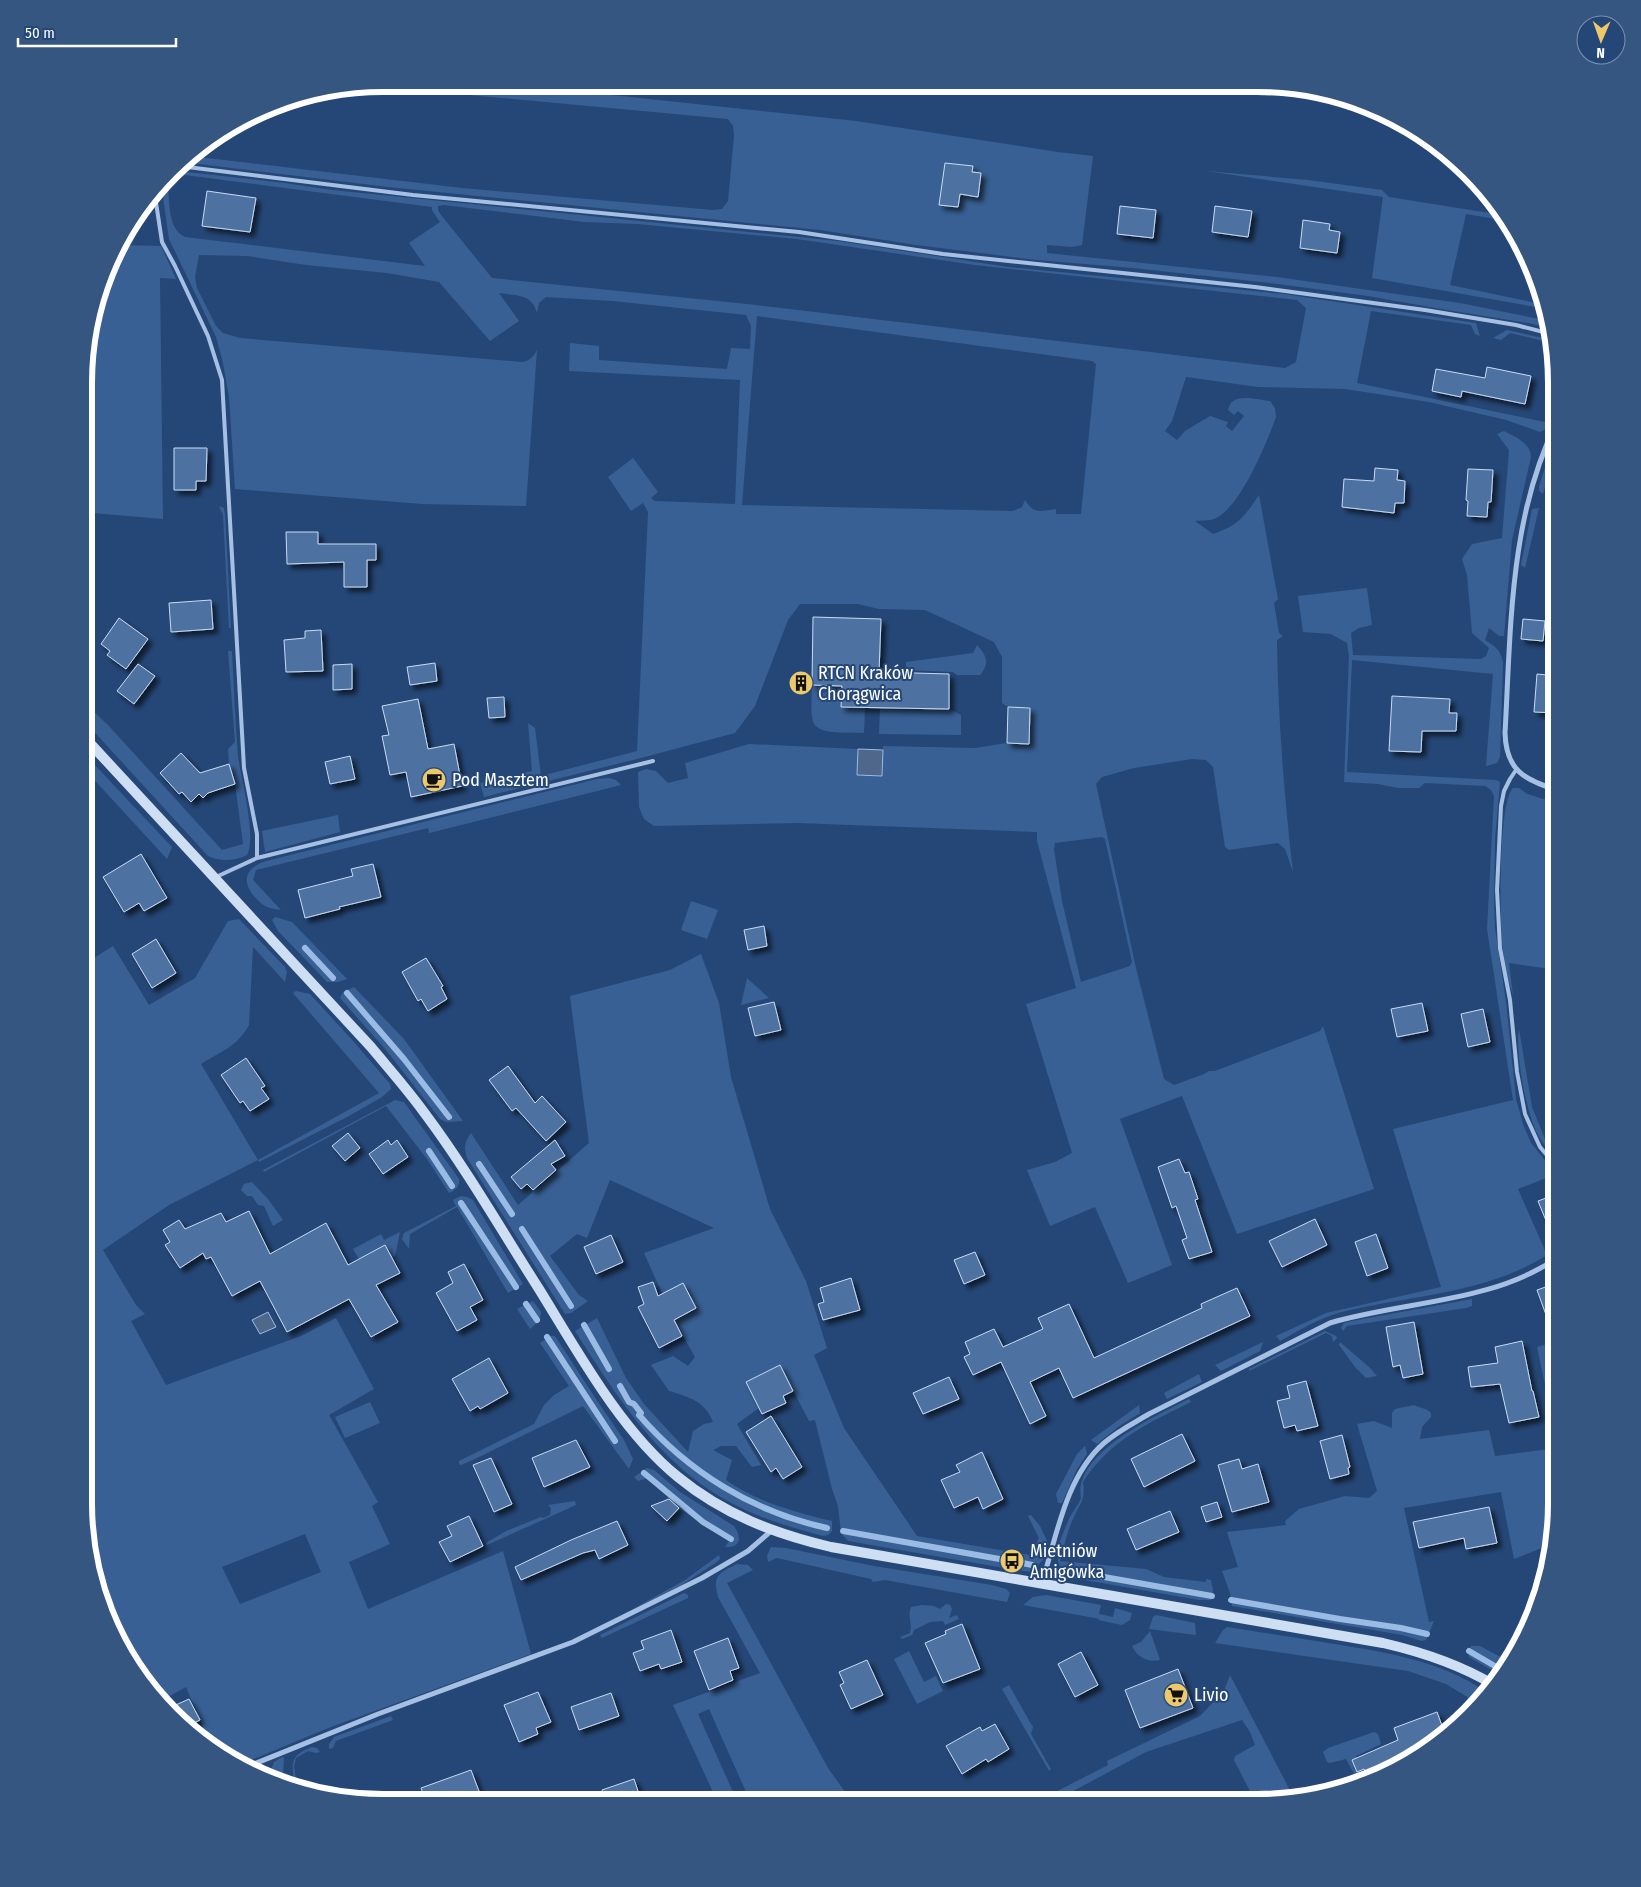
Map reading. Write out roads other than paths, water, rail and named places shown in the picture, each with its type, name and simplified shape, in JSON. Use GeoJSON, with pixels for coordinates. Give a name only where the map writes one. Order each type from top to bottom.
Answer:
{"type":"FeatureCollection","features":[{"type":"Feature","properties":{"kind":"street"},"geometry":{"type":"LineString","coordinates":[[1548,440],[1529,500],[1515,571],[1505,733],[1505,746],[1516,770],[1529,781],[1548,787]]}},
{"type":"Feature","properties":{"kind":"street"},"geometry":{"type":"LineString","coordinates":[[93,745],[371,1047],[426,1114],[480,1194],[599,1386],[640,1440],[676,1476],[702,1496],[740,1517],[771,1531],[831,1547],[1383,1643],[1428,1654],[1487,1682]]}},
{"type":"Feature","properties":{"kind":"street"},"geometry":{"type":"LineString","coordinates":[[1041,1584],[1076,1479],[1099,1448],[1121,1430],[1330,1323],[1350,1317],[1477,1292],[1536,1270],[1548,1263]]}},
{"type":"Feature","properties":{"kind":"street"},"geometry":{"type":"LineString","coordinates":[[255,1764],[378,1714],[573,1642],[702,1578],[748,1551],[771,1531]]}},
{"type":"Feature","properties":{"kind":"lane"},"geometry":{"type":"LineString","coordinates":[[190,167],[413,195],[799,232],[943,254],[1265,288],[1425,310],[1516,325],[1544,332]]}},
{"type":"Feature","properties":{"kind":"lane"},"geometry":{"type":"LineString","coordinates":[[156,203],[162,242],[208,336],[222,380],[244,768],[257,834],[257,858]]}},
{"type":"Feature","properties":{"kind":"lane"},"geometry":{"type":"LineString","coordinates":[[214,878],[257,858],[653,761]]}},
{"type":"Feature","properties":{"kind":"lane"},"geometry":{"type":"LineString","coordinates":[[1516,770],[1504,791],[1501,806],[1497,890],[1500,948],[1510,1000],[1519,1088],[1525,1114],[1540,1147],[1548,1157]]}},
{"type":"Feature","properties":{"kind":"waterway"},"geometry":{"type":"LineString","coordinates":[[305,948],[333,978]]}},
{"type":"Feature","properties":{"kind":"waterway"},"geometry":{"type":"LineString","coordinates":[[347,993],[404,1059],[449,1117]]}},
{"type":"Feature","properties":{"kind":"waterway"},"geometry":{"type":"LineString","coordinates":[[429,1151],[452,1186]]}},
{"type":"Feature","properties":{"kind":"waterway"},"geometry":{"type":"LineString","coordinates":[[479,1164],[512,1214]]}},
{"type":"Feature","properties":{"kind":"waterway"},"geometry":{"type":"LineString","coordinates":[[461,1203],[516,1287]]}},
{"type":"Feature","properties":{"kind":"waterway"},"geometry":{"type":"LineString","coordinates":[[522,1229],[571,1306]]}},
{"type":"Feature","properties":{"kind":"waterway"},"geometry":{"type":"LineString","coordinates":[[526,1304],[537,1320]]}},
{"type":"Feature","properties":{"kind":"waterway"},"geometry":{"type":"LineString","coordinates":[[584,1325],[609,1369]]}},
{"type":"Feature","properties":{"kind":"waterway"},"geometry":{"type":"LineString","coordinates":[[547,1337],[615,1441]]}},
{"type":"Feature","properties":{"kind":"waterway"},"geometry":{"type":"LineString","coordinates":[[620,1386],[629,1402],[634,1404],[641,1413],[639,1415],[658,1436],[701,1472],[724,1487],[773,1512],[827,1528]]}},
{"type":"Feature","properties":{"kind":"waterway"},"geometry":{"type":"LineString","coordinates":[[644,1473],[703,1522],[731,1539]]}},
{"type":"Feature","properties":{"kind":"waterway"},"geometry":{"type":"LineString","coordinates":[[843,1531],[1005,1560]]}},
{"type":"Feature","properties":{"kind":"waterway"},"geometry":{"type":"LineString","coordinates":[[1018,1562],[1032,1565]]}},
{"type":"Feature","properties":{"kind":"waterway"},"geometry":{"type":"LineString","coordinates":[[1070,1571],[1212,1596]]}},
{"type":"Feature","properties":{"kind":"waterway"},"geometry":{"type":"LineString","coordinates":[[1231,1600],[1427,1634]]}},
{"type":"Feature","properties":{"kind":"waterway"},"geometry":{"type":"LineString","coordinates":[[1469,1651],[1497,1667]]}},
{"type":"Feature","properties":{"kind":"place","name":"RTCN Kraków Chorągwica"},"geometry":{"type":"Point","coordinates":[801,683]}},
{"type":"Feature","properties":{"kind":"place","name":"Pod Masztem"},"geometry":{"type":"Point","coordinates":[434,780]}},
{"type":"Feature","properties":{"kind":"place","name":"Mietniów Amigówka"},"geometry":{"type":"Point","coordinates":[1012,1561]}},
{"type":"Feature","properties":{"kind":"place","name":"Livio"},"geometry":{"type":"Point","coordinates":[1176,1695]}}]}
